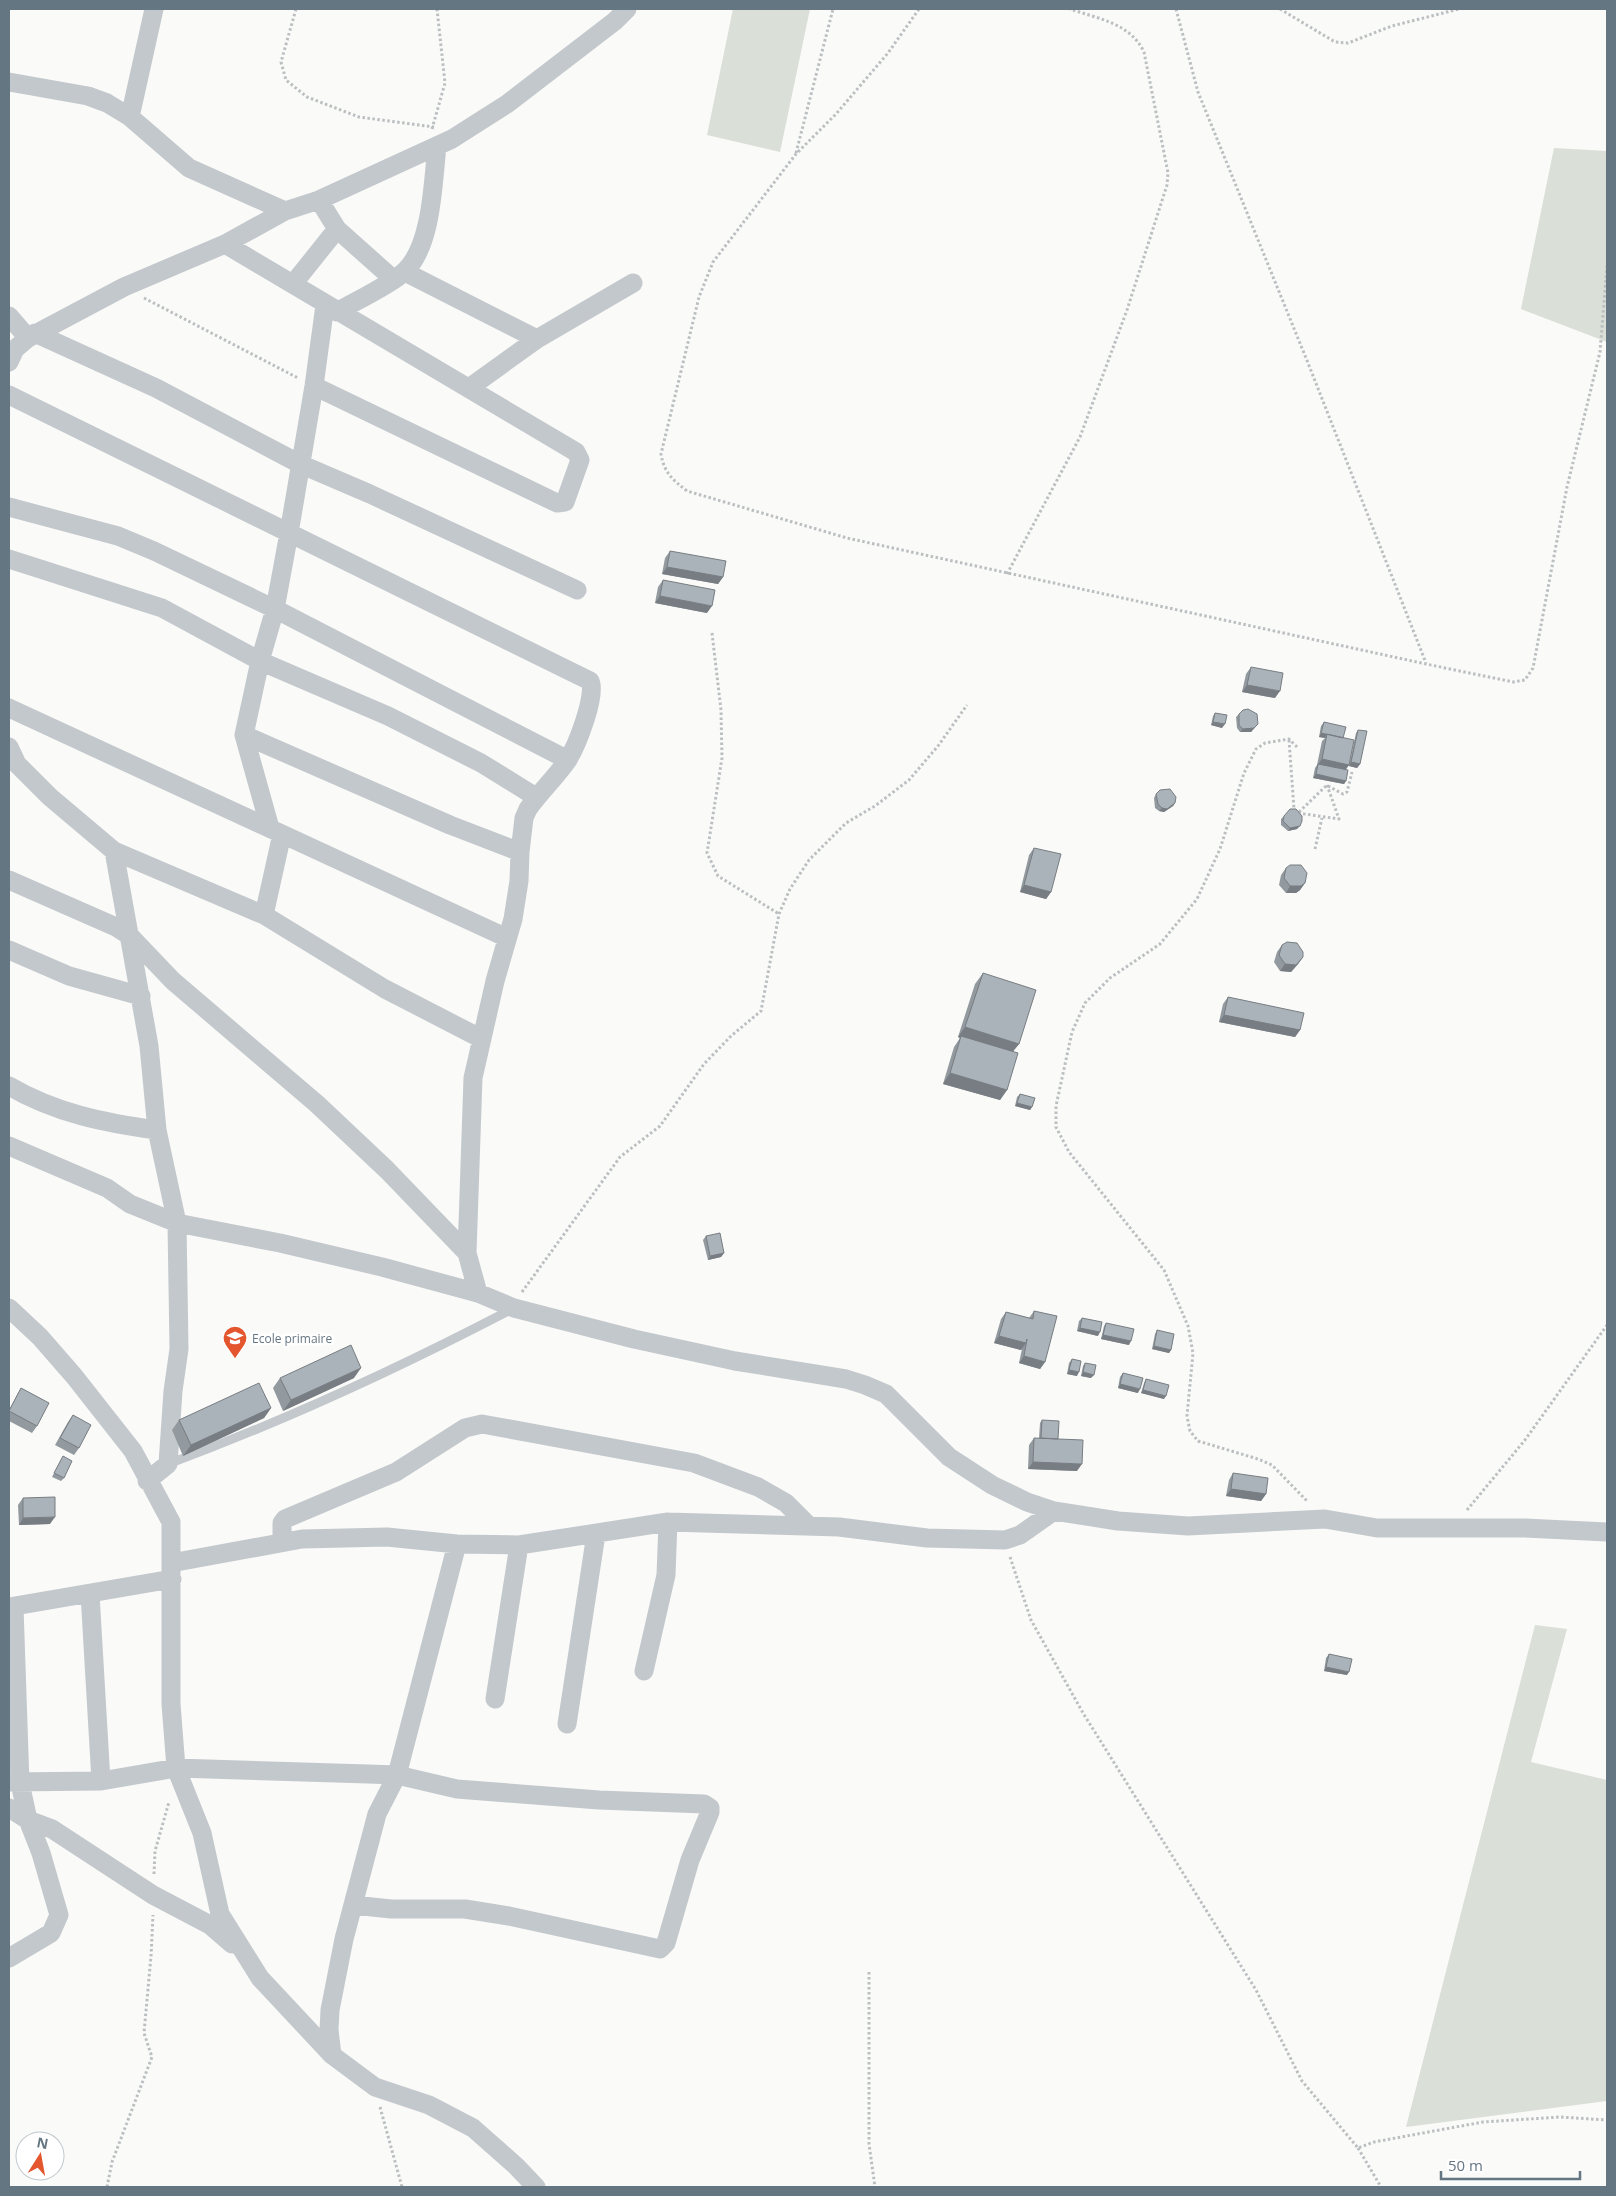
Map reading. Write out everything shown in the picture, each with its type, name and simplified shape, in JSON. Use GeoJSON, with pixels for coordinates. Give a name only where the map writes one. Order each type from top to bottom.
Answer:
{"type":"FeatureCollection","features":[{"type":"Feature","properties":{"kind":"street"},"geometry":{"type":"LineString","coordinates":[[130,117],[154,9]]}},
{"type":"Feature","properties":{"kind":"street"},"geometry":{"type":"LineString","coordinates":[[9,362],[15,349],[31,336],[124,287],[225,244],[285,211],[319,200],[440,145],[507,104],[615,21],[627,9]]}},
{"type":"Feature","properties":{"kind":"street"},"geometry":{"type":"LineString","coordinates":[[9,82],[88,96],[107,103],[130,117],[188,168],[285,211]]}},
{"type":"Feature","properties":{"kind":"street"},"geometry":{"type":"LineString","coordinates":[[331,309],[399,275],[420,248],[427,222],[440,145]]}},
{"type":"Feature","properties":{"kind":"street"},"geometry":{"type":"LineString","coordinates":[[319,200],[337,229],[399,275],[537,339]]}},
{"type":"Feature","properties":{"kind":"street"},"geometry":{"type":"LineString","coordinates":[[293,284],[337,229]]}},
{"type":"Feature","properties":{"kind":"street"},"geometry":{"type":"LineString","coordinates":[[225,244],[331,309],[469,388],[579,455],[580,460],[564,503],[557,503],[314,386]]}},
{"type":"Feature","properties":{"kind":"street"},"geometry":{"type":"LineString","coordinates":[[469,388],[537,339],[633,282]]}},
{"type":"Feature","properties":{"kind":"street"},"geometry":{"type":"LineString","coordinates":[[264,915],[276,831],[244,735],[260,661],[274,609],[314,386],[331,309]]}},
{"type":"Feature","properties":{"kind":"street"},"geometry":{"type":"LineString","coordinates":[[9,316],[31,336],[156,388],[300,464],[370,494],[577,590]]}},
{"type":"Feature","properties":{"kind":"street"},"geometry":{"type":"LineString","coordinates":[[9,395],[590,681],[592,687],[590,706],[568,760],[536,797],[524,818],[519,881],[473,1078],[467,1253],[478,1294]]}},
{"type":"Feature","properties":{"kind":"street"},"geometry":{"type":"LineString","coordinates":[[9,507],[118,536],[274,609],[568,760]]}},
{"type":"Feature","properties":{"kind":"street"},"geometry":{"type":"LineString","coordinates":[[9,559],[162,608],[260,661],[388,716],[481,763],[536,797]]}},
{"type":"Feature","properties":{"kind":"street"},"geometry":{"type":"LineString","coordinates":[[9,708],[507,938]]}},
{"type":"Feature","properties":{"kind":"street"},"geometry":{"type":"LineString","coordinates":[[244,735],[450,825],[520,852]]}},
{"type":"Feature","properties":{"kind":"street"},"geometry":{"type":"LineString","coordinates":[[9,747],[17,764],[50,797],[114,851],[264,915],[385,989],[482,1039]]}},
{"type":"Feature","properties":{"kind":"street"},"geometry":{"type":"LineString","coordinates":[[114,851],[149,1046],[158,1130],[177,1223],[179,1348],[173,1391],[168,1464],[147,1480]]}},
{"type":"Feature","properties":{"kind":"street"},"geometry":{"type":"LineString","coordinates":[[9,880],[116,927],[130,936],[173,981],[317,1104],[467,1253]]}},
{"type":"Feature","properties":{"kind":"street"},"geometry":{"type":"LineString","coordinates":[[9,950],[69,976],[141,996]]}},
{"type":"Feature","properties":{"kind":"street"},"geometry":{"type":"LineString","coordinates":[[9,1086],[58,1110],[121,1125],[158,1130]]}},
{"type":"Feature","properties":{"kind":"street"},"geometry":{"type":"LineString","coordinates":[[9,1146],[107,1188],[130,1204],[177,1223],[280,1243],[382,1267],[478,1294],[514,1308],[677,1349],[846,1379],[865,1385],[886,1394],[949,1457],[1010,1494],[1054,1511],[1118,1521],[1188,1526],[1325,1519],[1377,1528],[1525,1528],[1607,1532]]}},
{"type":"Feature","properties":{"kind":"street"},"geometry":{"type":"LineString","coordinates":[[9,1308],[40,1337],[74,1376],[133,1452],[171,1522],[171,1704],[177,1771],[202,1833],[220,1914],[260,1978],[332,2055],[375,2087],[429,2105],[473,2128],[516,2166],[536,2187]]}},
{"type":"Feature","properties":{"kind":"street"},"geometry":{"type":"LineString","coordinates":[[282,1541],[282,1523],[285,1519],[396,1472],[465,1428],[482,1424],[694,1463],[758,1487],[786,1503],[809,1526]]}},
{"type":"Feature","properties":{"kind":"street"},"geometry":{"type":"LineString","coordinates":[[9,1958],[51,1933],[59,1914],[42,1854],[14,1782],[12,1607],[90,1594],[282,1541],[387,1537],[457,1544],[519,1545],[668,1522],[839,1527],[927,1538],[1005,1540],[1020,1535],[1054,1511]]}},
{"type":"Feature","properties":{"kind":"street"},"geometry":{"type":"LineString","coordinates":[[644,1670],[666,1575],[668,1522]]}},
{"type":"Feature","properties":{"kind":"street"},"geometry":{"type":"LineString","coordinates":[[567,1724],[596,1534]]}},
{"type":"Feature","properties":{"kind":"street"},"geometry":{"type":"LineString","coordinates":[[332,2055],[329,2030],[330,2010],[353,1905],[377,1814],[397,1775],[457,1544]]}},
{"type":"Feature","properties":{"kind":"street"},"geometry":{"type":"LineString","coordinates":[[495,1699],[519,1545]]}},
{"type":"Feature","properties":{"kind":"street"},"geometry":{"type":"LineString","coordinates":[[90,1594],[100,1781]]}},
{"type":"Feature","properties":{"kind":"street"},"geometry":{"type":"LineString","coordinates":[[14,1782],[100,1781],[177,1771],[397,1775],[457,1789],[598,1800],[704,1804],[710,1808],[690,1860],[666,1943],[660,1949],[509,1916],[473,1911],[391,1910],[353,1905]]}},
{"type":"Feature","properties":{"kind":"street"},"geometry":{"type":"LineString","coordinates":[[9,1808],[28,1820],[52,1828],[153,1895],[210,1924],[246,1956]]}},
{"type":"Feature","properties":{"kind":"lane"},"geometry":{"type":"LineString","coordinates":[[168,1464],[278,1421],[393,1369],[514,1308]]}},
{"type":"Feature","properties":{"kind":"path"},"geometry":{"type":"LineString","coordinates":[[296,9],[281,62],[286,80],[307,97],[359,116],[433,127]]}},
{"type":"Feature","properties":{"kind":"path"},"geometry":{"type":"LineString","coordinates":[[437,9],[444,83],[433,127],[440,145]]}},
{"type":"Feature","properties":{"kind":"path"},"geometry":{"type":"LineString","coordinates":[[796,154],[833,9]]}},
{"type":"Feature","properties":{"kind":"path"},"geometry":{"type":"LineString","coordinates":[[919,9],[888,52],[836,114],[796,154],[713,262],[699,297],[661,454],[663,467],[671,479],[687,491],[847,538],[1426,664],[1513,682],[1525,680],[1533,668],[1567,487],[1600,352],[1607,266]]}},
{"type":"Feature","properties":{"kind":"path"},"geometry":{"type":"LineString","coordinates":[[1007,574],[1080,436],[1127,310],[1167,185],[1168,173],[1144,52],[1138,40],[1123,27],[1070,9]]}},
{"type":"Feature","properties":{"kind":"path"},"geometry":{"type":"LineString","coordinates":[[1176,9],[1198,92],[1308,363],[1426,664]]}},
{"type":"Feature","properties":{"kind":"path"},"geometry":{"type":"LineString","coordinates":[[1280,9],[1335,42],[1348,43],[1392,26],[1459,9]]}},
{"type":"Feature","properties":{"kind":"path"},"geometry":{"type":"LineString","coordinates":[[433,127],[440,145]]}},
{"type":"Feature","properties":{"kind":"path"},"geometry":{"type":"LineString","coordinates":[[124,287],[314,386]]}},
{"type":"Feature","properties":{"kind":"path"},"geometry":{"type":"LineString","coordinates":[[712,633],[721,710],[722,758],[707,853],[718,876],[779,914]]}},
{"type":"Feature","properties":{"kind":"path"},"geometry":{"type":"LineString","coordinates":[[514,1308],[525,1288],[620,1157],[660,1126],[704,1064],[731,1036],[761,1011],[779,914],[790,889],[808,860],[846,823],[875,806],[909,780],[938,746],[967,705]]}},
{"type":"Feature","properties":{"kind":"path"},"geometry":{"type":"LineString","coordinates":[[1289,739],[1297,747]]}},
{"type":"Feature","properties":{"kind":"path"},"geometry":{"type":"LineString","coordinates":[[1289,739],[1292,807],[1298,813],[1336,820],[1339,817],[1327,785]]}},
{"type":"Feature","properties":{"kind":"path"},"geometry":{"type":"LineString","coordinates":[[1289,739],[1265,743],[1256,749],[1244,773],[1220,849],[1197,899],[1160,944],[1110,978],[1085,1002],[1072,1032],[1056,1106],[1056,1127],[1069,1152],[1164,1270],[1188,1326],[1193,1353],[1187,1416],[1190,1431],[1198,1441],[1258,1458],[1272,1465],[1325,1519]]}},
{"type":"Feature","properties":{"kind":"path"},"geometry":{"type":"LineString","coordinates":[[1327,785],[1343,794],[1347,792],[1352,772]]}},
{"type":"Feature","properties":{"kind":"path"},"geometry":{"type":"LineString","coordinates":[[1298,813],[1327,785]]}},
{"type":"Feature","properties":{"kind":"path"},"geometry":{"type":"LineString","coordinates":[[1316,849],[1322,818]]}},
{"type":"Feature","properties":{"kind":"path"},"geometry":{"type":"LineString","coordinates":[[1450,1529],[1525,1440],[1607,1325]]}},
{"type":"Feature","properties":{"kind":"path"},"geometry":{"type":"LineString","coordinates":[[1005,1540],[1031,1620],[1083,1713],[1256,1990],[1302,2081],[1358,2148],[1381,2187]]}},
{"type":"Feature","properties":{"kind":"path"},"geometry":{"type":"LineString","coordinates":[[107,2187],[112,2162],[152,2056],[144,2033],[151,1956],[154,1851],[177,1771]]}},
{"type":"Feature","properties":{"kind":"path"},"geometry":{"type":"LineString","coordinates":[[869,1972],[869,2144],[875,2187]]}},
{"type":"Feature","properties":{"kind":"path"},"geometry":{"type":"LineString","coordinates":[[375,2087],[402,2187]]}},
{"type":"Feature","properties":{"kind":"path"},"geometry":{"type":"LineString","coordinates":[[1358,2148],[1374,2142],[1482,2122],[1560,2117],[1607,2120]]}},
{"type":"Feature","properties":{"kind":"shaded area"},"geometry":{"type":"Polygon","coordinates":[[[733,9],[810,9],[780,152],[707,135],[733,9]]]}},
{"type":"Feature","properties":{"kind":"shaded area"},"geometry":{"type":"Polygon","coordinates":[[[1554,148],[1607,151],[1607,342],[1521,309],[1554,148]]]}},
{"type":"Feature","properties":{"kind":"shaded area"},"geometry":{"type":"Polygon","coordinates":[[[1535,1625],[1567,1629],[1531,1762],[1607,1780],[1607,2101],[1406,2127],[1535,1625]]]}},
{"type":"Feature","properties":{"kind":"building"},"geometry":{"type":"Polygon","coordinates":[[[670,551],[726,561],[723,577],[667,567],[670,551]]]}},
{"type":"Feature","properties":{"kind":"building"},"geometry":{"type":"Polygon","coordinates":[[[663,580],[715,590],[712,606],[660,596],[663,580]]]}},
{"type":"Feature","properties":{"kind":"building"},"geometry":{"type":"Polygon","coordinates":[[[1251,667],[1283,673],[1280,691],[1247,685],[1251,667]]]}},
{"type":"Feature","properties":{"kind":"building"},"geometry":{"type":"Polygon","coordinates":[[[1248,709],[1257,714],[1258,724],[1254,728],[1243,729],[1239,725],[1239,714],[1243,710],[1248,709]]]}},
{"type":"Feature","properties":{"kind":"building"},"geometry":{"type":"Polygon","coordinates":[[[1215,713],[1227,715],[1225,724],[1213,722],[1215,713]]]}},
{"type":"Feature","properties":{"kind":"building"},"geometry":{"type":"Polygon","coordinates":[[[1324,722],[1346,727],[1343,738],[1321,733],[1324,722]]]}},
{"type":"Feature","properties":{"kind":"building"},"geometry":{"type":"Polygon","coordinates":[[[1358,730],[1367,731],[1360,764],[1351,762],[1358,730]]]}},
{"type":"Feature","properties":{"kind":"building"},"geometry":{"type":"Polygon","coordinates":[[[1327,734],[1354,740],[1349,765],[1322,759],[1327,734]]]}},
{"type":"Feature","properties":{"kind":"building"},"geometry":{"type":"Polygon","coordinates":[[[1318,764],[1348,770],[1346,781],[1316,774],[1318,764]]]}},
{"type":"Feature","properties":{"kind":"building"},"geometry":{"type":"Polygon","coordinates":[[[1170,789],[1176,797],[1175,803],[1167,809],[1162,808],[1158,804],[1156,794],[1160,790],[1170,789]]]}},
{"type":"Feature","properties":{"kind":"building"},"geometry":{"type":"Polygon","coordinates":[[[1290,809],[1296,809],[1302,816],[1300,826],[1290,828],[1283,821],[1284,816],[1290,809]]]}},
{"type":"Feature","properties":{"kind":"building"},"geometry":{"type":"Polygon","coordinates":[[[1034,848],[1061,854],[1051,892],[1024,885],[1034,848]]]}},
{"type":"Feature","properties":{"kind":"building"},"geometry":{"type":"Polygon","coordinates":[[[1290,865],[1301,865],[1307,873],[1305,883],[1301,886],[1290,886],[1284,878],[1286,868],[1290,865]]]}},
{"type":"Feature","properties":{"kind":"building"},"geometry":{"type":"Polygon","coordinates":[[[1287,942],[1297,943],[1303,952],[1303,957],[1296,965],[1285,964],[1279,955],[1282,945],[1287,942]]]}},
{"type":"Feature","properties":{"kind":"building"},"geometry":{"type":"Polygon","coordinates":[[[983,973],[1036,990],[1019,1044],[965,1027],[983,973]]]}},
{"type":"Feature","properties":{"kind":"building"},"geometry":{"type":"Polygon","coordinates":[[[1228,997],[1304,1013],[1300,1030],[1224,1015],[1228,997]]]}},
{"type":"Feature","properties":{"kind":"building"},"geometry":{"type":"Polygon","coordinates":[[[961,1036],[1018,1053],[1007,1090],[950,1073],[961,1036]]]}},
{"type":"Feature","properties":{"kind":"building"},"geometry":{"type":"Polygon","coordinates":[[[1020,1094],[1035,1098],[1032,1107],[1017,1103],[1020,1094]]]}},
{"type":"Feature","properties":{"kind":"building"},"geometry":{"type":"Polygon","coordinates":[[[720,1233],[724,1253],[710,1256],[706,1236],[720,1233]]]}},
{"type":"Feature","properties":{"kind":"building"},"geometry":{"type":"Polygon","coordinates":[[[1034,1311],[1057,1316],[1045,1362],[1024,1356],[1027,1339],[1026,1343],[999,1336],[1006,1312],[1033,1319],[1034,1311]]]}},
{"type":"Feature","properties":{"kind":"building"},"geometry":{"type":"Polygon","coordinates":[[[1082,1318],[1102,1322],[1100,1332],[1080,1328],[1082,1318]]]}},
{"type":"Feature","properties":{"kind":"building"},"geometry":{"type":"Polygon","coordinates":[[[1106,1323],[1134,1329],[1131,1341],[1103,1335],[1106,1323]]]}},
{"type":"Feature","properties":{"kind":"building"},"geometry":{"type":"Polygon","coordinates":[[[1157,1330],[1174,1334],[1171,1350],[1154,1346],[1157,1330]]]}},
{"type":"Feature","properties":{"kind":"building"},"geometry":{"type":"Polygon","coordinates":[[[351,1345],[361,1368],[291,1400],[280,1378],[351,1345]]]}},
{"type":"Feature","properties":{"kind":"building"},"geometry":{"type":"Polygon","coordinates":[[[1072,1359],[1081,1361],[1079,1372],[1069,1370],[1072,1359]]]}},
{"type":"Feature","properties":{"kind":"building"},"geometry":{"type":"Polygon","coordinates":[[[1085,1363],[1096,1365],[1094,1375],[1083,1372],[1085,1363]]]}},
{"type":"Feature","properties":{"kind":"building"},"geometry":{"type":"Polygon","coordinates":[[[1123,1373],[1143,1378],[1140,1389],[1120,1384],[1123,1373]]]}},
{"type":"Feature","properties":{"kind":"building"},"geometry":{"type":"Polygon","coordinates":[[[1146,1379],[1169,1385],[1166,1396],[1143,1390],[1146,1379]]]}},
{"type":"Feature","properties":{"kind":"building"},"geometry":{"type":"Polygon","coordinates":[[[259,1383],[271,1408],[191,1445],[179,1420],[259,1383]]]}},
{"type":"Feature","properties":{"kind":"building"},"geometry":{"type":"Polygon","coordinates":[[[21,1388],[49,1403],[37,1426],[9,1411],[21,1388]]]}},
{"type":"Feature","properties":{"kind":"building"},"geometry":{"type":"Polygon","coordinates":[[[73,1415],[91,1425],[79,1448],[60,1438],[73,1415]]]}},
{"type":"Feature","properties":{"kind":"building"},"geometry":{"type":"Polygon","coordinates":[[[1042,1420],[1059,1421],[1058,1439],[1041,1438],[1042,1420]]]}},
{"type":"Feature","properties":{"kind":"building"},"geometry":{"type":"Polygon","coordinates":[[[1034,1438],[1083,1440],[1082,1464],[1033,1462],[1034,1438]]]}},
{"type":"Feature","properties":{"kind":"building"},"geometry":{"type":"Polygon","coordinates":[[[63,1456],[72,1461],[64,1478],[54,1473],[63,1456]]]}},
{"type":"Feature","properties":{"kind":"building"},"geometry":{"type":"Polygon","coordinates":[[[1233,1473],[1268,1478],[1266,1494],[1231,1489],[1233,1473]]]}},
{"type":"Feature","properties":{"kind":"building"},"geometry":{"type":"Polygon","coordinates":[[[55,1497],[55,1517],[23,1518],[23,1498],[55,1497]]]}},
{"type":"Feature","properties":{"kind":"building"},"geometry":{"type":"Polygon","coordinates":[[[1329,1654],[1352,1659],[1349,1672],[1326,1667],[1329,1654]]]}},
{"type":"Feature","properties":{"kind":"place","name":"Ecole primaire"},"geometry":{"type":"Point","coordinates":[235,1359]}}]}
